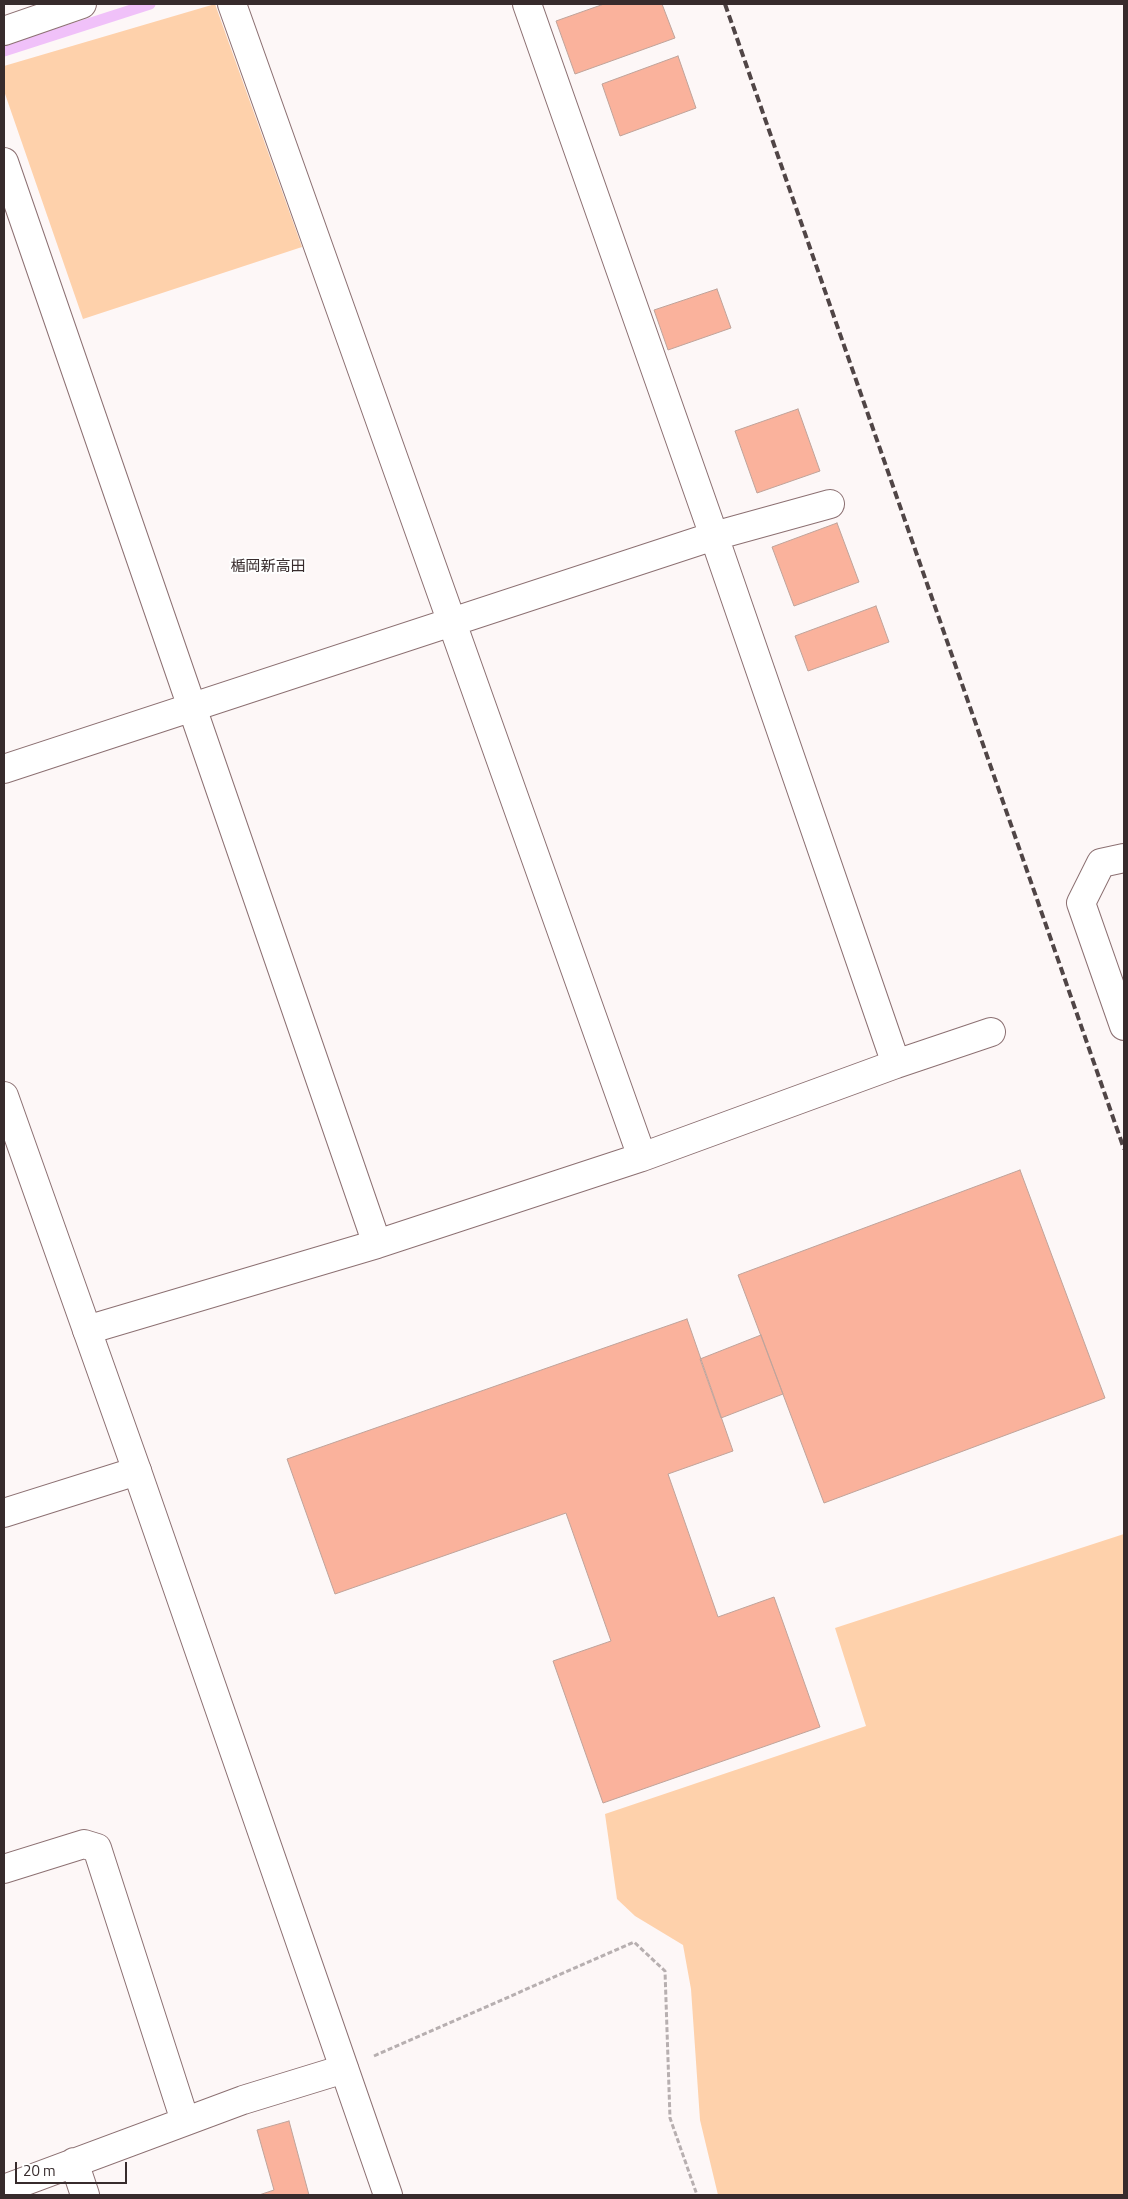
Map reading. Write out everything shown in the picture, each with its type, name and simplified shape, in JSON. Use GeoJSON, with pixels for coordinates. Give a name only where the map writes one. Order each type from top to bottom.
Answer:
{"type":"FeatureCollection","features":[{"type":"Feature","properties":{"kind":"street"},"geometry":{"type":"LineString","coordinates":[[4,31],[82,4]]}},
{"type":"Feature","properties":{"kind":"street"},"geometry":{"type":"LineString","coordinates":[[232,4],[453,621],[642,1157]]}},
{"type":"Feature","properties":{"kind":"street"},"geometry":{"type":"LineString","coordinates":[[527,4],[714,536],[896,1064]]}},
{"type":"Feature","properties":{"kind":"street"},"geometry":{"type":"LineString","coordinates":[[4,162],[377,1244]]}},
{"type":"Feature","properties":{"kind":"street"},"geometry":{"type":"LineString","coordinates":[[4,769],[714,536],[830,504]]}},
{"type":"Feature","properties":{"kind":"street"},"geometry":{"type":"LineString","coordinates":[[1124,858],[1101,864],[1081,903],[1124,1026]]}},
{"type":"Feature","properties":{"kind":"street"},"geometry":{"type":"LineString","coordinates":[[87,1330],[377,1244],[642,1157],[896,1064],[991,1032]]}},
{"type":"Feature","properties":{"kind":"street"},"geometry":{"type":"LineString","coordinates":[[4,1096],[137,1471],[388,2195]]}},
{"type":"Feature","properties":{"kind":"street"},"geometry":{"type":"LineString","coordinates":[[4,1513],[137,1471]]}},
{"type":"Feature","properties":{"kind":"street"},"geometry":{"type":"LineString","coordinates":[[4,1869],[84,1844],[98,1848],[185,2121]]}},
{"type":"Feature","properties":{"kind":"street"},"geometry":{"type":"LineString","coordinates":[[4,2189],[243,2100],[344,2069]]}},
{"type":"Feature","properties":{"kind":"street"},"geometry":{"type":"LineString","coordinates":[[74,2162],[85,2195]]}},
{"type":"Feature","properties":{"kind":"path"},"geometry":{"type":"LineString","coordinates":[[344,2069],[634,1942],[665,1971],[670,2118],[696,2195]]}},
{"type":"Feature","properties":{"kind":"shaded area"},"geometry":{"type":"Polygon","coordinates":[[[215,4],[302,247],[83,319],[4,91],[4,66],[215,4]]]}},
{"type":"Feature","properties":{"kind":"shaded area"},"geometry":{"type":"Polygon","coordinates":[[[1124,1534],[1124,2195],[718,2195],[700,2120],[691,1989],[683,1945],[635,1916],[617,1899],[605,1814],[866,1726],[835,1628],[1124,1534]]]}},
{"type":"Feature","properties":{"kind":"building"},"geometry":{"type":"Polygon","coordinates":[[[604,4],[662,4],[675,38],[575,74],[556,21],[604,4]]]}},
{"type":"Feature","properties":{"kind":"building"},"geometry":{"type":"Polygon","coordinates":[[[678,56],[696,108],[620,136],[602,84],[678,56]]]}},
{"type":"Feature","properties":{"kind":"building"},"geometry":{"type":"Polygon","coordinates":[[[717,289],[731,328],[668,350],[654,310],[717,289]]]}},
{"type":"Feature","properties":{"kind":"building"},"geometry":{"type":"Polygon","coordinates":[[[798,409],[820,471],[757,493],[735,431],[798,409]]]}},
{"type":"Feature","properties":{"kind":"building"},"geometry":{"type":"Polygon","coordinates":[[[837,523],[859,582],[794,606],[772,547],[837,523]]]}},
{"type":"Feature","properties":{"kind":"building"},"geometry":{"type":"Polygon","coordinates":[[[876,606],[889,642],[808,671],[795,636],[876,606]]]}},
{"type":"Feature","properties":{"kind":"building"},"geometry":{"type":"Polygon","coordinates":[[[1020,1170],[1105,1398],[824,1503],[738,1275],[1020,1170]]]}},
{"type":"Feature","properties":{"kind":"building"},"geometry":{"type":"Polygon","coordinates":[[[687,1319],[733,1451],[668,1474],[718,1617],[774,1597],[820,1727],[603,1803],[553,1661],[611,1641],[566,1513],[335,1594],[287,1459],[687,1319]]]}},
{"type":"Feature","properties":{"kind":"building"},"geometry":{"type":"Polygon","coordinates":[[[761,1335],[783,1394],[721,1418],[700,1359],[761,1335]]]}},
{"type":"Feature","properties":{"kind":"building"},"geometry":{"type":"Polygon","coordinates":[[[289,2121],[309,2195],[259,2195],[274,2190],[257,2130],[289,2121]]]}},
{"type":"Feature","properties":{"kind":"waterway"},"geometry":{"type":"LineString","coordinates":[[4,51],[150,4]]}},
{"type":"Feature","properties":{"kind":"railway"},"geometry":{"type":"LineString","coordinates":[[725,4],[1124,1149]]}},
{"type":"Feature","properties":{"kind":"district","name":"楯岡新高田"},"geometry":{"type":"Point","coordinates":[268,567]}}]}
